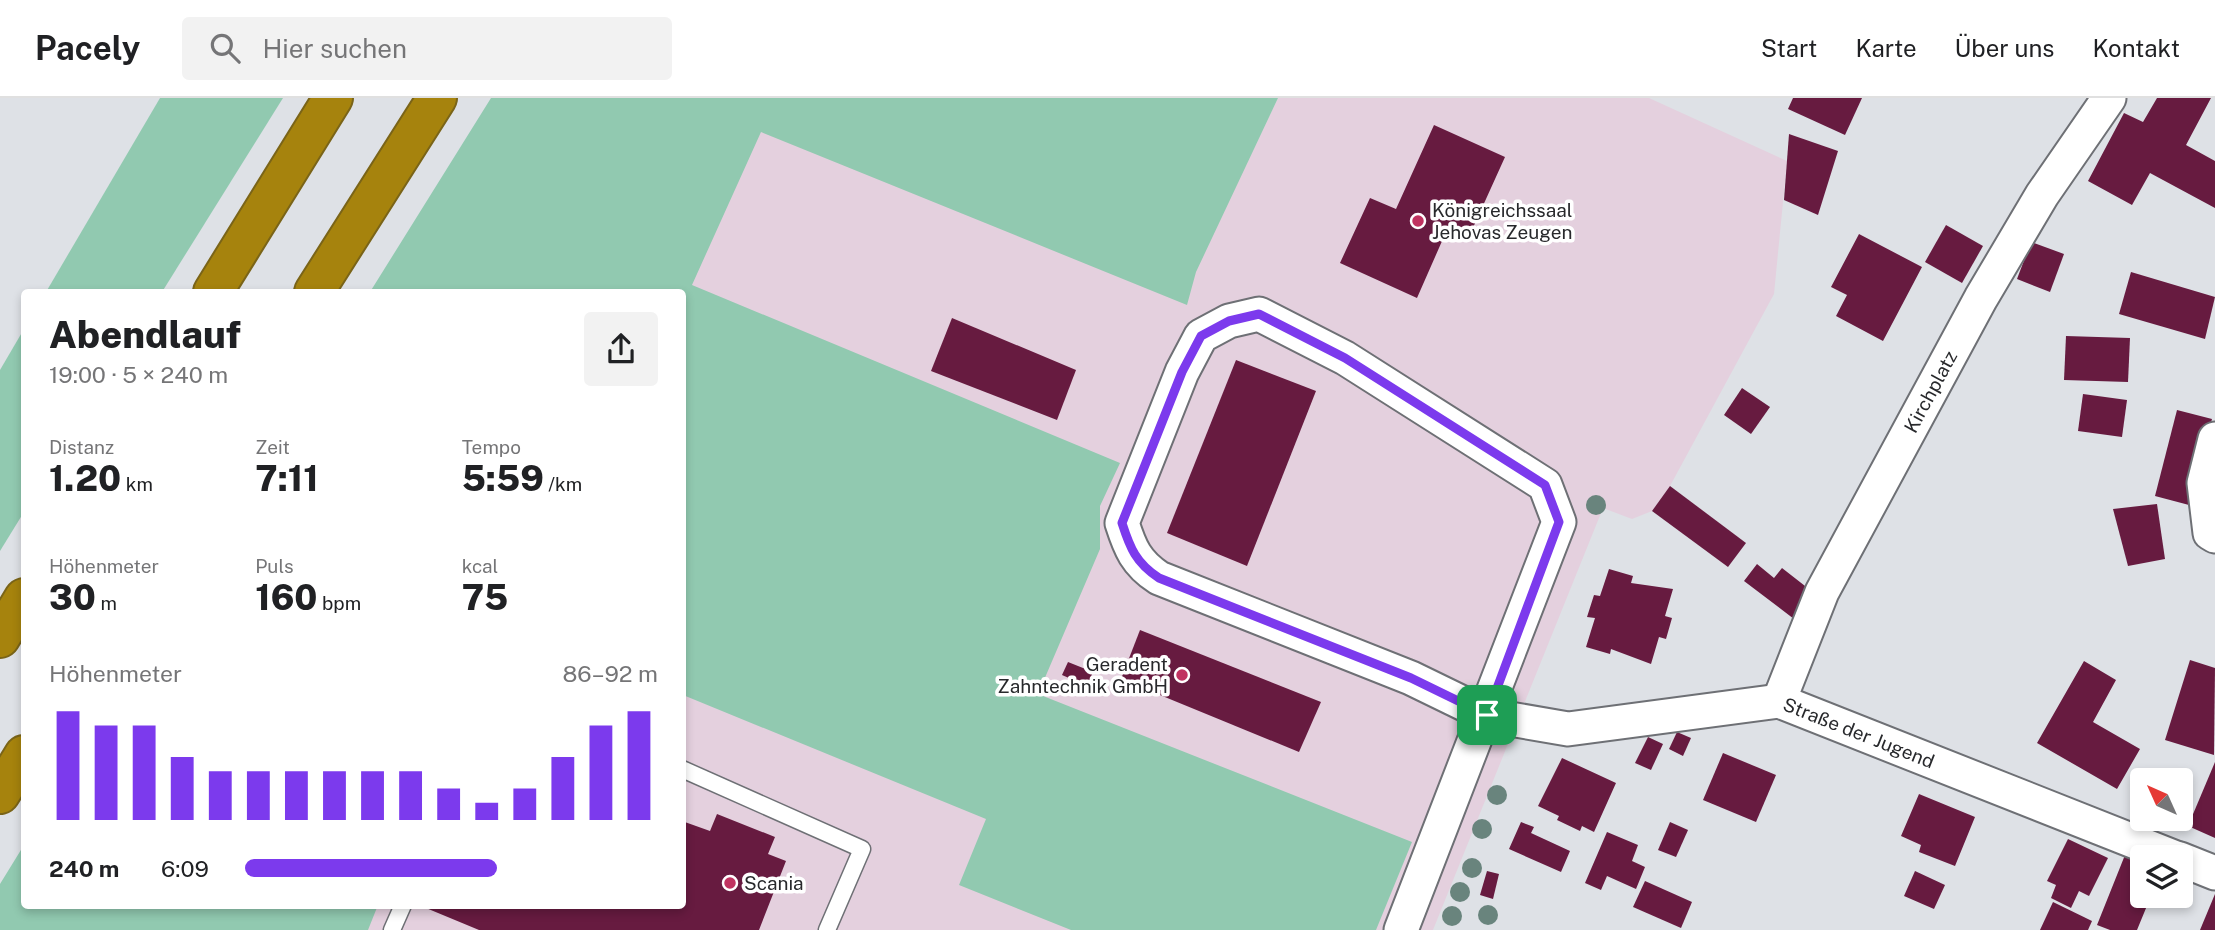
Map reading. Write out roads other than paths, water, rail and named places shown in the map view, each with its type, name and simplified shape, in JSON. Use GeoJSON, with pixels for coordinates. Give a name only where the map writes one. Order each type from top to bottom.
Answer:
{"type":"FeatureCollection","features":[{"type":"Feature","properties":{"kind":"highway"},"geometry":{"type":"LineString","coordinates":[[215,289],[333,98]]}},
{"type":"Feature","properties":{"kind":"highway"},"geometry":{"type":"LineString","coordinates":[[316,289],[437,98]]}},
{"type":"Feature","properties":{"kind":"highway"},"geometry":{"type":"LineString","coordinates":[[0,638],[21,603]]}},
{"type":"Feature","properties":{"kind":"highway"},"geometry":{"type":"LineString","coordinates":[[0,794],[21,760]]}},
{"type":"Feature","properties":{"kind":"street","name":"Kirchplatz"},"geometry":{"type":"LineString","coordinates":[[1779,701],[1822,592],[1981,298],[2042,195],[2109,98]]}},
{"type":"Feature","properties":{"kind":"street","name":"Straße der Jugend"},"geometry":{"type":"LineString","coordinates":[[1487,715],[1559,522],[1545,485],[1345,358],[1259,314],[1229,321],[1201,336],[1182,372],[1122,523],[1133,555],[1143,568],[1159,578],[1411,678],[1487,715],[1568,729],[1779,701],[2145,845]]}},
{"type":"Feature","properties":{"kind":"street"},"geometry":{"type":"LineString","coordinates":[[2215,439],[2204,483],[2210,533],[2215,536]]}},
{"type":"Feature","properties":{"kind":"street"},"geometry":{"type":"LineString","coordinates":[[1401,930],[1487,715]]}},
{"type":"Feature","properties":{"kind":"street","name":"Straße der Jugend"},"geometry":{"type":"LineString","coordinates":[[2193,864],[2215,873]]}},
{"type":"Feature","properties":{"kind":"lane"},"geometry":{"type":"LineString","coordinates":[[686,771],[862,849],[827,930]]}},
{"type":"Feature","properties":{"kind":"lane"},"geometry":{"type":"LineString","coordinates":[[392,930],[401,909]]}},
{"type":"Feature","properties":{"kind":"place","name":"Königreichssaal Jehovas Zeugen"},"geometry":{"type":"Point","coordinates":[1418,221]}},
{"type":"Feature","properties":{"kind":"place","name":"Geradent Zahntechnik GmbH"},"geometry":{"type":"Point","coordinates":[1182,675]}},
{"type":"Feature","properties":{"kind":"place","name":"Scania"},"geometry":{"type":"Point","coordinates":[730,883]}}]}
